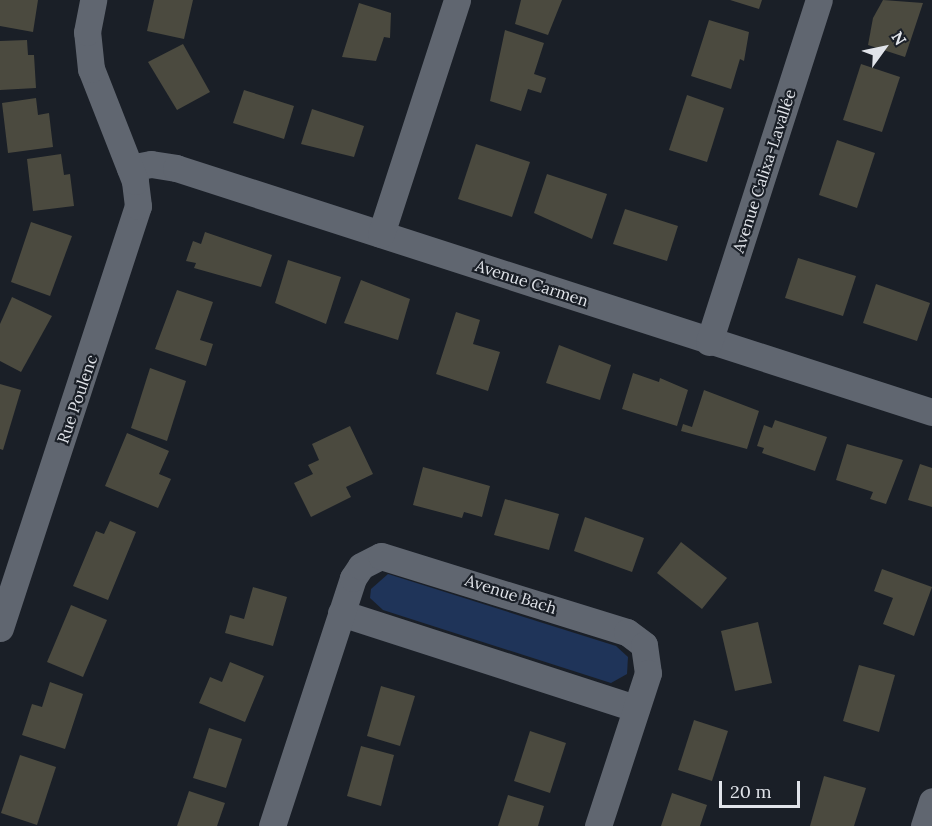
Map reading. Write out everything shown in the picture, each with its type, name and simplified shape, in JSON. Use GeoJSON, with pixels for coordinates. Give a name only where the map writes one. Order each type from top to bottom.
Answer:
{"type":"FeatureCollection","features":[{"type":"Feature","properties":{"kind":"street","name":"Rue Poulenc"},"geometry":{"type":"LineString","coordinates":[[0,628],[134,226],[138,194],[91,69],[87,32],[93,0]]}},
{"type":"Feature","properties":{"kind":"street"},"geometry":{"type":"LineString","coordinates":[[381,234],[457,0]]}},
{"type":"Feature","properties":{"kind":"street","name":"Avenue Calixa-Lavallée"},"geometry":{"type":"LineString","coordinates":[[709,342],[819,0]]}},
{"type":"Feature","properties":{"kind":"street","name":"Avenue Carmen"},"geometry":{"type":"LineString","coordinates":[[130,168],[165,165],[932,412]]}},
{"type":"Feature","properties":{"kind":"street","name":"Avenue Bach"},"geometry":{"type":"LineString","coordinates":[[272,826],[341,613],[361,566],[381,556],[397,557],[634,636],[648,652],[650,666],[598,826]]}},
{"type":"Feature","properties":{"kind":"street"},"geometry":{"type":"LineString","coordinates":[[341,613],[636,708]]}},
{"type":"Feature","properties":{"kind":"street"},"geometry":{"type":"LineString","coordinates":[[924,826],[932,801]]}},
{"type":"Feature","properties":{"kind":"shaded area"},"geometry":{"type":"Polygon","coordinates":[[[388,574],[616,646],[628,657],[627,674],[611,683],[383,610],[370,598],[371,589],[388,574]]]}},
{"type":"Feature","properties":{"kind":"building"},"geometry":{"type":"Polygon","coordinates":[[[0,0],[38,0],[33,32],[0,26],[0,0]]]}},
{"type":"Feature","properties":{"kind":"building"},"geometry":{"type":"Polygon","coordinates":[[[154,0],[193,0],[184,39],[147,31],[154,0]]]}},
{"type":"Feature","properties":{"kind":"building"},"geometry":{"type":"Polygon","coordinates":[[[521,0],[562,0],[548,35],[515,24],[521,0]]]}},
{"type":"Feature","properties":{"kind":"building"},"geometry":{"type":"Polygon","coordinates":[[[730,0],[762,0],[759,9],[730,0]]]}},
{"type":"Feature","properties":{"kind":"building"},"geometry":{"type":"Polygon","coordinates":[[[883,0],[923,3],[905,57],[868,45],[873,18],[883,0]]]}},
{"type":"Feature","properties":{"kind":"building"},"geometry":{"type":"Polygon","coordinates":[[[359,3],[391,13],[390,38],[384,37],[376,61],[342,57],[359,3]]]}},
{"type":"Feature","properties":{"kind":"building"},"geometry":{"type":"Polygon","coordinates":[[[709,20],[749,32],[744,61],[740,59],[731,89],[691,76],[709,20]]]}},
{"type":"Feature","properties":{"kind":"building"},"geometry":{"type":"Polygon","coordinates":[[[505,30],[544,43],[534,74],[546,78],[541,93],[528,89],[521,111],[490,101],[505,30]]]}},
{"type":"Feature","properties":{"kind":"building"},"geometry":{"type":"Polygon","coordinates":[[[27,40],[28,55],[34,55],[36,88],[0,90],[0,41],[27,40]]]}},
{"type":"Feature","properties":{"kind":"building"},"geometry":{"type":"Polygon","coordinates":[[[183,44],[210,92],[177,110],[148,62],[183,44]]]}},
{"type":"Feature","properties":{"kind":"building"},"geometry":{"type":"Polygon","coordinates":[[[861,64],[900,77],[882,132],[843,120],[861,64]]]}},
{"type":"Feature","properties":{"kind":"building"},"geometry":{"type":"Polygon","coordinates":[[[244,90],[294,106],[284,139],[233,123],[244,90]]]}},
{"type":"Feature","properties":{"kind":"building"},"geometry":{"type":"Polygon","coordinates":[[[687,95],[724,108],[707,162],[669,150],[687,95]]]}},
{"type":"Feature","properties":{"kind":"building"},"geometry":{"type":"Polygon","coordinates":[[[36,98],[38,115],[49,113],[53,147],[8,153],[2,103],[36,98]]]}},
{"type":"Feature","properties":{"kind":"building"},"geometry":{"type":"Polygon","coordinates":[[[312,109],[364,126],[354,157],[301,144],[312,109]]]}},
{"type":"Feature","properties":{"kind":"building"},"geometry":{"type":"Polygon","coordinates":[[[837,140],[875,153],[857,208],[819,195],[837,140]]]}},
{"type":"Feature","properties":{"kind":"building"},"geometry":{"type":"Polygon","coordinates":[[[476,144],[530,162],[512,217],[458,199],[476,144]]]}},
{"type":"Feature","properties":{"kind":"building"},"geometry":{"type":"Polygon","coordinates":[[[61,154],[64,175],[70,174],[74,206],[33,211],[27,159],[61,154]]]}},
{"type":"Feature","properties":{"kind":"building"},"geometry":{"type":"Polygon","coordinates":[[[547,174],[607,194],[592,239],[534,213],[547,174]]]}},
{"type":"Feature","properties":{"kind":"building"},"geometry":{"type":"Polygon","coordinates":[[[625,209],[678,226],[667,261],[613,244],[625,209]]]}},
{"type":"Feature","properties":{"kind":"building"},"geometry":{"type":"Polygon","coordinates":[[[31,222],[72,236],[50,296],[11,282],[31,222]]]}},
{"type":"Feature","properties":{"kind":"building"},"geometry":{"type":"Polygon","coordinates":[[[205,232],[272,255],[261,287],[194,268],[196,263],[186,261],[193,241],[201,244],[205,232]]]}},
{"type":"Feature","properties":{"kind":"building"},"geometry":{"type":"Polygon","coordinates":[[[798,258],[856,276],[843,316],[785,298],[798,258]]]}},
{"type":"Feature","properties":{"kind":"building"},"geometry":{"type":"Polygon","coordinates":[[[288,260],[341,277],[326,324],[275,303],[288,260]]]}},
{"type":"Feature","properties":{"kind":"building"},"geometry":{"type":"Polygon","coordinates":[[[361,280],[410,299],[398,340],[344,323],[361,280]]]}},
{"type":"Feature","properties":{"kind":"building"},"geometry":{"type":"Polygon","coordinates":[[[876,284],[930,303],[917,341],[863,323],[876,284]]]}},
{"type":"Feature","properties":{"kind":"building"},"geometry":{"type":"Polygon","coordinates":[[[177,290],[213,302],[200,340],[213,344],[206,366],[155,349],[177,290]]]}},
{"type":"Feature","properties":{"kind":"building"},"geometry":{"type":"Polygon","coordinates":[[[12,297],[52,316],[21,372],[0,361],[0,324],[12,297]]]}},
{"type":"Feature","properties":{"kind":"building"},"geometry":{"type":"Polygon","coordinates":[[[456,312],[480,320],[473,344],[500,352],[488,391],[436,374],[456,312]]]}},
{"type":"Feature","properties":{"kind":"building"},"geometry":{"type":"Polygon","coordinates":[[[559,345],[611,365],[600,400],[546,383],[559,345]]]}},
{"type":"Feature","properties":{"kind":"building"},"geometry":{"type":"Polygon","coordinates":[[[150,368],[186,381],[167,441],[131,428],[150,368]]]}},
{"type":"Feature","properties":{"kind":"building"},"geometry":{"type":"Polygon","coordinates":[[[633,373],[659,382],[660,378],[688,390],[677,426],[622,409],[633,373]]]}},
{"type":"Feature","properties":{"kind":"building"},"geometry":{"type":"Polygon","coordinates":[[[0,384],[21,390],[3,450],[0,449],[0,384]]]}},
{"type":"Feature","properties":{"kind":"building"},"geometry":{"type":"Polygon","coordinates":[[[704,390],[759,411],[747,449],[681,431],[683,424],[692,427],[704,390]]]}},
{"type":"Feature","properties":{"kind":"building"},"geometry":{"type":"Polygon","coordinates":[[[775,420],[827,437],[815,471],[762,453],[764,448],[757,446],[764,425],[772,428],[775,420]]]}},
{"type":"Feature","properties":{"kind":"building"},"geometry":{"type":"Polygon","coordinates":[[[350,426],[373,474],[346,487],[351,497],[311,517],[294,483],[313,474],[308,465],[319,460],[312,444],[350,426]]]}},
{"type":"Feature","properties":{"kind":"building"},"geometry":{"type":"Polygon","coordinates":[[[127,433],[169,451],[159,474],[171,479],[158,508],[105,486],[127,433]]]}},
{"type":"Feature","properties":{"kind":"building"},"geometry":{"type":"Polygon","coordinates":[[[847,444],[903,460],[886,504],[870,499],[873,492],[836,480],[847,444]]]}},
{"type":"Feature","properties":{"kind":"building"},"geometry":{"type":"Polygon","coordinates":[[[920,464],[932,468],[932,507],[908,500],[920,464]]]}},
{"type":"Feature","properties":{"kind":"building"},"geometry":{"type":"Polygon","coordinates":[[[423,467],[490,486],[482,517],[464,512],[462,518],[413,505],[423,467]]]}},
{"type":"Feature","properties":{"kind":"building"},"geometry":{"type":"Polygon","coordinates":[[[505,499],[559,514],[549,550],[494,535],[505,499]]]}},
{"type":"Feature","properties":{"kind":"building"},"geometry":{"type":"Polygon","coordinates":[[[585,517],[644,538],[632,572],[574,551],[585,517]]]}},
{"type":"Feature","properties":{"kind":"building"},"geometry":{"type":"Polygon","coordinates":[[[110,521],[136,532],[108,600],[73,586],[96,531],[104,534],[110,521]]]}},
{"type":"Feature","properties":{"kind":"building"},"geometry":{"type":"Polygon","coordinates":[[[681,542],[727,578],[702,609],[657,573],[681,542]]]}},
{"type":"Feature","properties":{"kind":"building"},"geometry":{"type":"Polygon","coordinates":[[[882,569],[932,587],[914,636],[883,624],[893,598],[874,591],[882,569]]]}},
{"type":"Feature","properties":{"kind":"building"},"geometry":{"type":"Polygon","coordinates":[[[253,587],[287,597],[273,646],[225,633],[230,615],[244,619],[253,587]]]}},
{"type":"Feature","properties":{"kind":"building"},"geometry":{"type":"Polygon","coordinates":[[[71,605],[107,620],[83,677],[47,662],[71,605]]]}},
{"type":"Feature","properties":{"kind":"building"},"geometry":{"type":"Polygon","coordinates":[[[758,622],[772,683],[735,691],[721,631],[758,622]]]}},
{"type":"Feature","properties":{"kind":"building"},"geometry":{"type":"Polygon","coordinates":[[[230,662],[264,676],[245,722],[199,703],[210,677],[222,682],[230,662]]]}},
{"type":"Feature","properties":{"kind":"building"},"geometry":{"type":"Polygon","coordinates":[[[859,665],[895,675],[879,732],[843,721],[859,665]]]}},
{"type":"Feature","properties":{"kind":"building"},"geometry":{"type":"Polygon","coordinates":[[[50,682],[83,694],[65,749],[22,735],[32,704],[42,707],[50,682]]]}},
{"type":"Feature","properties":{"kind":"building"},"geometry":{"type":"Polygon","coordinates":[[[381,686],[415,696],[400,746],[367,736],[381,686]]]}},
{"type":"Feature","properties":{"kind":"building"},"geometry":{"type":"Polygon","coordinates":[[[694,720],[728,731],[712,781],[678,770],[694,720]]]}},
{"type":"Feature","properties":{"kind":"building"},"geometry":{"type":"Polygon","coordinates":[[[209,728],[242,739],[226,788],[193,778],[209,728]]]}},
{"type":"Feature","properties":{"kind":"building"},"geometry":{"type":"Polygon","coordinates":[[[530,731],[566,743],[550,793],[514,781],[530,731]]]}},
{"type":"Feature","properties":{"kind":"building"},"geometry":{"type":"Polygon","coordinates":[[[361,746],[394,755],[381,806],[347,796],[361,746]]]}},
{"type":"Feature","properties":{"kind":"building"},"geometry":{"type":"Polygon","coordinates":[[[20,755],[56,767],[37,825],[1,813],[20,755]]]}},
{"type":"Feature","properties":{"kind":"building"},"geometry":{"type":"Polygon","coordinates":[[[824,776],[866,788],[854,826],[810,826],[824,776]]]}},
{"type":"Feature","properties":{"kind":"building"},"geometry":{"type":"Polygon","coordinates":[[[189,791],[225,803],[217,826],[177,826],[189,791]]]}},
{"type":"Feature","properties":{"kind":"building"},"geometry":{"type":"Polygon","coordinates":[[[672,793],[707,805],[700,826],[661,826],[672,793]]]}},
{"type":"Feature","properties":{"kind":"building"},"geometry":{"type":"Polygon","coordinates":[[[508,795],[544,806],[538,826],[498,826],[508,795]]]}}]}
